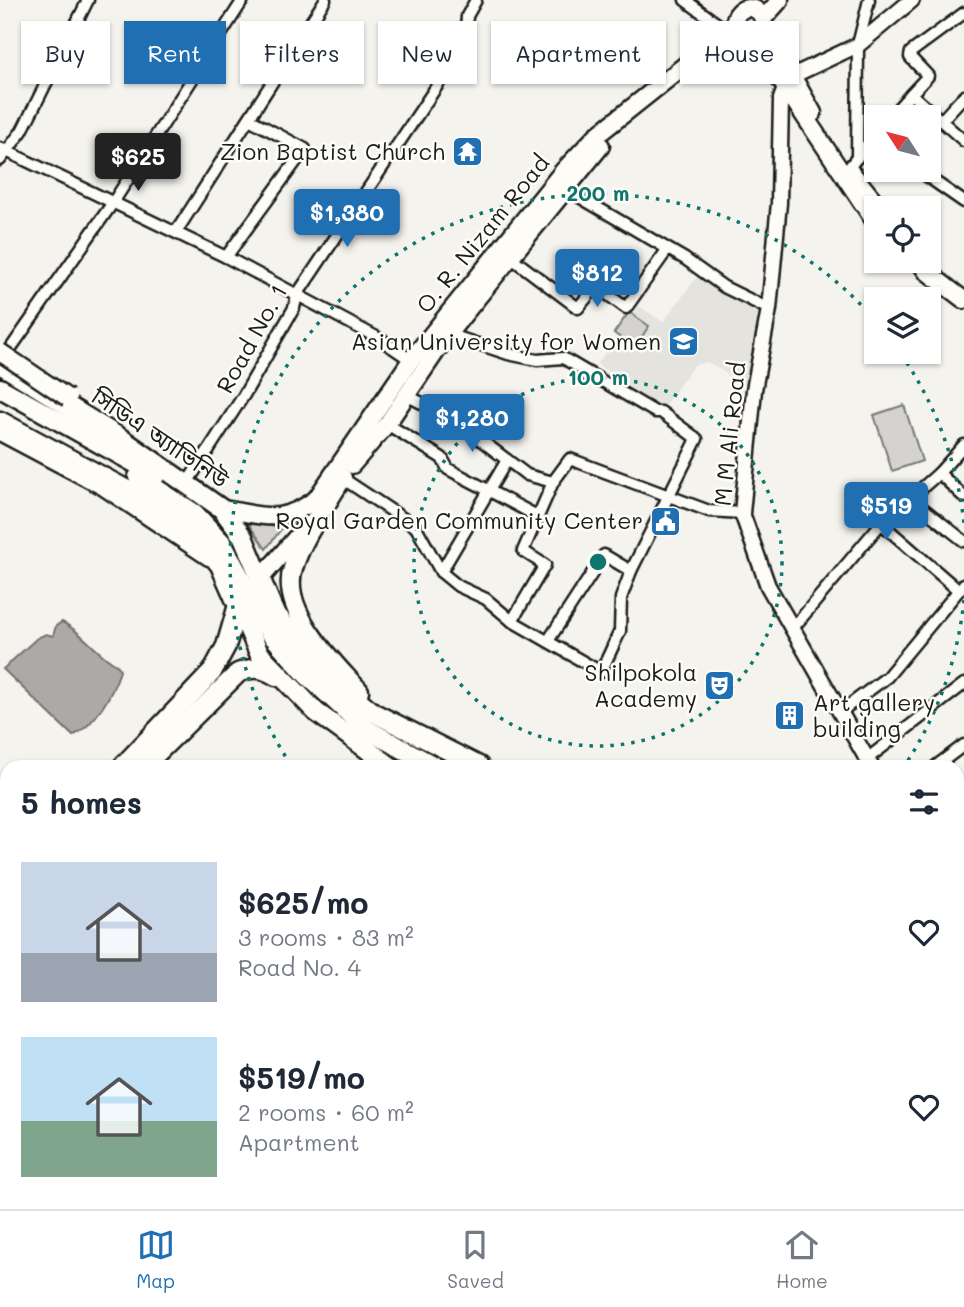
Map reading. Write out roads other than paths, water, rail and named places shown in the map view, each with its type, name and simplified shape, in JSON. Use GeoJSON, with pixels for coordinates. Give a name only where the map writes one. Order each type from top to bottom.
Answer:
{"type":"FeatureCollection","features":[{"type":"Feature","properties":{"kind":"highway","name":"সিডিএ অ্যাভিনিউ"},"geometry":{"type":"LineString","coordinates":[[0,364],[117,437],[222,509],[243,537],[274,611],[296,643],[338,685],[374,713],[467,760]]}},
{"type":"Feature","properties":{"kind":"highway"},"geometry":{"type":"LineString","coordinates":[[0,388],[98,441],[201,505],[229,535],[278,632],[315,674],[374,723],[445,760]]}},
{"type":"Feature","properties":{"kind":"highway"},"geometry":{"type":"LineString","coordinates":[[0,400],[86,447],[194,513],[222,542],[270,634],[307,675],[366,729],[423,760]]}},
{"type":"Feature","properties":{"kind":"highway"},"geometry":{"type":"LineString","coordinates":[[0,421],[164,510],[198,538],[220,565],[259,653],[316,712],[382,760]]}},
{"type":"Feature","properties":{"kind":"highway"},"geometry":{"type":"LineString","coordinates":[[341,478],[292,570],[291,593],[311,635],[374,713]]}},
{"type":"Feature","properties":{"kind":"highway"},"geometry":{"type":"LineString","coordinates":[[130,760],[212,672],[226,646],[238,605]]}},
{"type":"Feature","properties":{"kind":"highway"},"geometry":{"type":"LineString","coordinates":[[150,760],[239,673],[251,668],[262,668],[288,682]]}},
{"type":"Feature","properties":{"kind":"main road"},"geometry":{"type":"LineString","coordinates":[[764,21],[780,0]]}},
{"type":"Feature","properties":{"kind":"main road"},"geometry":{"type":"LineString","coordinates":[[741,21],[742,10],[753,4],[763,21]]}},
{"type":"Feature","properties":{"kind":"main road","name":"O. R. Nizam Road"},"geometry":{"type":"LineString","coordinates":[[222,509],[280,517],[297,514],[316,499],[411,360],[563,171],[596,136],[680,76]]}},
{"type":"Feature","properties":{"kind":"main road"},"geometry":{"type":"LineString","coordinates":[[261,578],[284,555],[341,478],[387,424],[404,394],[448,334],[564,188],[607,139],[680,81]]}},
{"type":"Feature","properties":{"kind":"main road"},"geometry":{"type":"LineString","coordinates":[[792,84],[853,163],[873,196]]}},
{"type":"Feature","properties":{"kind":"main road"},"geometry":{"type":"LineString","coordinates":[[792,84],[864,204]]}},
{"type":"Feature","properties":{"kind":"main road"},"geometry":{"type":"LineString","coordinates":[[930,273],[964,300]]}},
{"type":"Feature","properties":{"kind":"main road"},"geometry":{"type":"LineString","coordinates":[[0,352],[97,417],[117,437]]}},
{"type":"Feature","properties":{"kind":"main road"},"geometry":{"type":"LineString","coordinates":[[0,432],[104,487],[220,565]]}},
{"type":"Feature","properties":{"kind":"street"},"geometry":{"type":"LineString","coordinates":[[0,160],[4,149],[22,131],[88,0]]}},
{"type":"Feature","properties":{"kind":"street"},"geometry":{"type":"LineString","coordinates":[[0,364],[114,201],[243,0]]}},
{"type":"Feature","properties":{"kind":"street"},"geometry":{"type":"LineString","coordinates":[[176,232],[325,0]]}},
{"type":"Feature","properties":{"kind":"street","name":"Road No. 1"},"geometry":{"type":"LineString","coordinates":[[187,484],[244,395],[294,308],[297,295],[465,44],[467,16],[476,0]]}},
{"type":"Feature","properties":{"kind":"street"},"geometry":{"type":"LineString","coordinates":[[685,0],[720,21]]}},
{"type":"Feature","properties":{"kind":"street"},"geometry":{"type":"LineString","coordinates":[[853,163],[858,45],[869,0]]}},
{"type":"Feature","properties":{"kind":"street"},"geometry":{"type":"LineString","coordinates":[[799,78],[858,45],[912,0]]}},
{"type":"Feature","properties":{"kind":"street"},"geometry":{"type":"LineString","coordinates":[[901,105],[928,76],[910,57],[911,52],[964,13]]}},
{"type":"Feature","properties":{"kind":"street","name":"M M Ali Road"},"geometry":{"type":"LineString","coordinates":[[790,84],[781,99],[779,204],[769,309],[754,390],[742,513],[768,586],[867,760]]}},
{"type":"Feature","properties":{"kind":"street"},"geometry":{"type":"LineString","coordinates":[[911,94],[923,105]]}},
{"type":"Feature","properties":{"kind":"street"},"geometry":{"type":"LineString","coordinates":[[942,120],[964,96]]}},
{"type":"Feature","properties":{"kind":"street"},"geometry":{"type":"LineString","coordinates":[[226,257],[305,149],[249,119]]}},
{"type":"Feature","properties":{"kind":"street"},"geometry":{"type":"LineString","coordinates":[[942,122],[964,141]]}},
{"type":"Feature","properties":{"kind":"street"},"geometry":{"type":"LineString","coordinates":[[4,149],[226,257],[380,339],[411,360]]}},
{"type":"Feature","properties":{"kind":"street"},"geometry":{"type":"LineString","coordinates":[[853,163],[864,149]]}},
{"type":"Feature","properties":{"kind":"street"},"geometry":{"type":"LineString","coordinates":[[935,182],[964,202]]}},
{"type":"Feature","properties":{"kind":"street"},"geometry":{"type":"LineString","coordinates":[[564,188],[685,259],[724,287],[769,309]]}},
{"type":"Feature","properties":{"kind":"street"},"geometry":{"type":"LineString","coordinates":[[509,256],[578,308],[596,286],[626,309],[667,250]]}},
{"type":"Feature","properties":{"kind":"street"},"geometry":{"type":"LineString","coordinates":[[341,478],[416,527],[441,572],[458,586],[486,599],[512,621],[601,672],[620,631],[621,598],[631,571],[697,439],[670,419],[563,358],[537,360],[508,354],[448,334]]}},
{"type":"Feature","properties":{"kind":"street"},"geometry":{"type":"LineString","coordinates":[[404,394],[453,419],[527,475],[553,482]]}},
{"type":"Feature","properties":{"kind":"street"},"geometry":{"type":"LineString","coordinates":[[387,424],[442,458],[448,469],[491,489],[537,516]]}},
{"type":"Feature","properties":{"kind":"street"},"geometry":{"type":"LineString","coordinates":[[793,628],[882,524],[962,452]]}},
{"type":"Feature","properties":{"kind":"street"},"geometry":{"type":"LineString","coordinates":[[512,621],[545,565],[523,551],[553,482],[570,459],[709,511],[742,513]]}},
{"type":"Feature","properties":{"kind":"street"},"geometry":{"type":"LineString","coordinates":[[441,572],[507,460]]}},
{"type":"Feature","properties":{"kind":"street"},"geometry":{"type":"LineString","coordinates":[[939,473],[964,497]]}},
{"type":"Feature","properties":{"kind":"street"},"geometry":{"type":"LineString","coordinates":[[910,498],[964,541]]}},
{"type":"Feature","properties":{"kind":"street"},"geometry":{"type":"LineString","coordinates":[[840,712],[887,677],[961,587],[882,524]]}},
{"type":"Feature","properties":{"kind":"street"},"geometry":{"type":"LineString","coordinates":[[548,641],[604,555],[631,571]]}},
{"type":"Feature","properties":{"kind":"street"},"geometry":{"type":"LineString","coordinates":[[873,760],[964,684]]}},
{"type":"Feature","properties":{"kind":"street"},"geometry":{"type":"LineString","coordinates":[[944,760],[964,745]]}},
{"type":"Feature","properties":{"kind":"place","name":"Zion Baptist Church"},"geometry":{"type":"Point","coordinates":[468,152]}},
{"type":"Feature","properties":{"kind":"place","name":"Asian University for Women"},"geometry":{"type":"Point","coordinates":[684,342]}},
{"type":"Feature","properties":{"kind":"place","name":"Royal Garden Community Center"},"geometry":{"type":"Point","coordinates":[666,521]}},
{"type":"Feature","properties":{"kind":"place","name":"Shilpokola Academy"},"geometry":{"type":"Point","coordinates":[720,686]}},
{"type":"Feature","properties":{"kind":"place","name":"Art gallery building"},"geometry":{"type":"Point","coordinates":[790,716]}}]}
